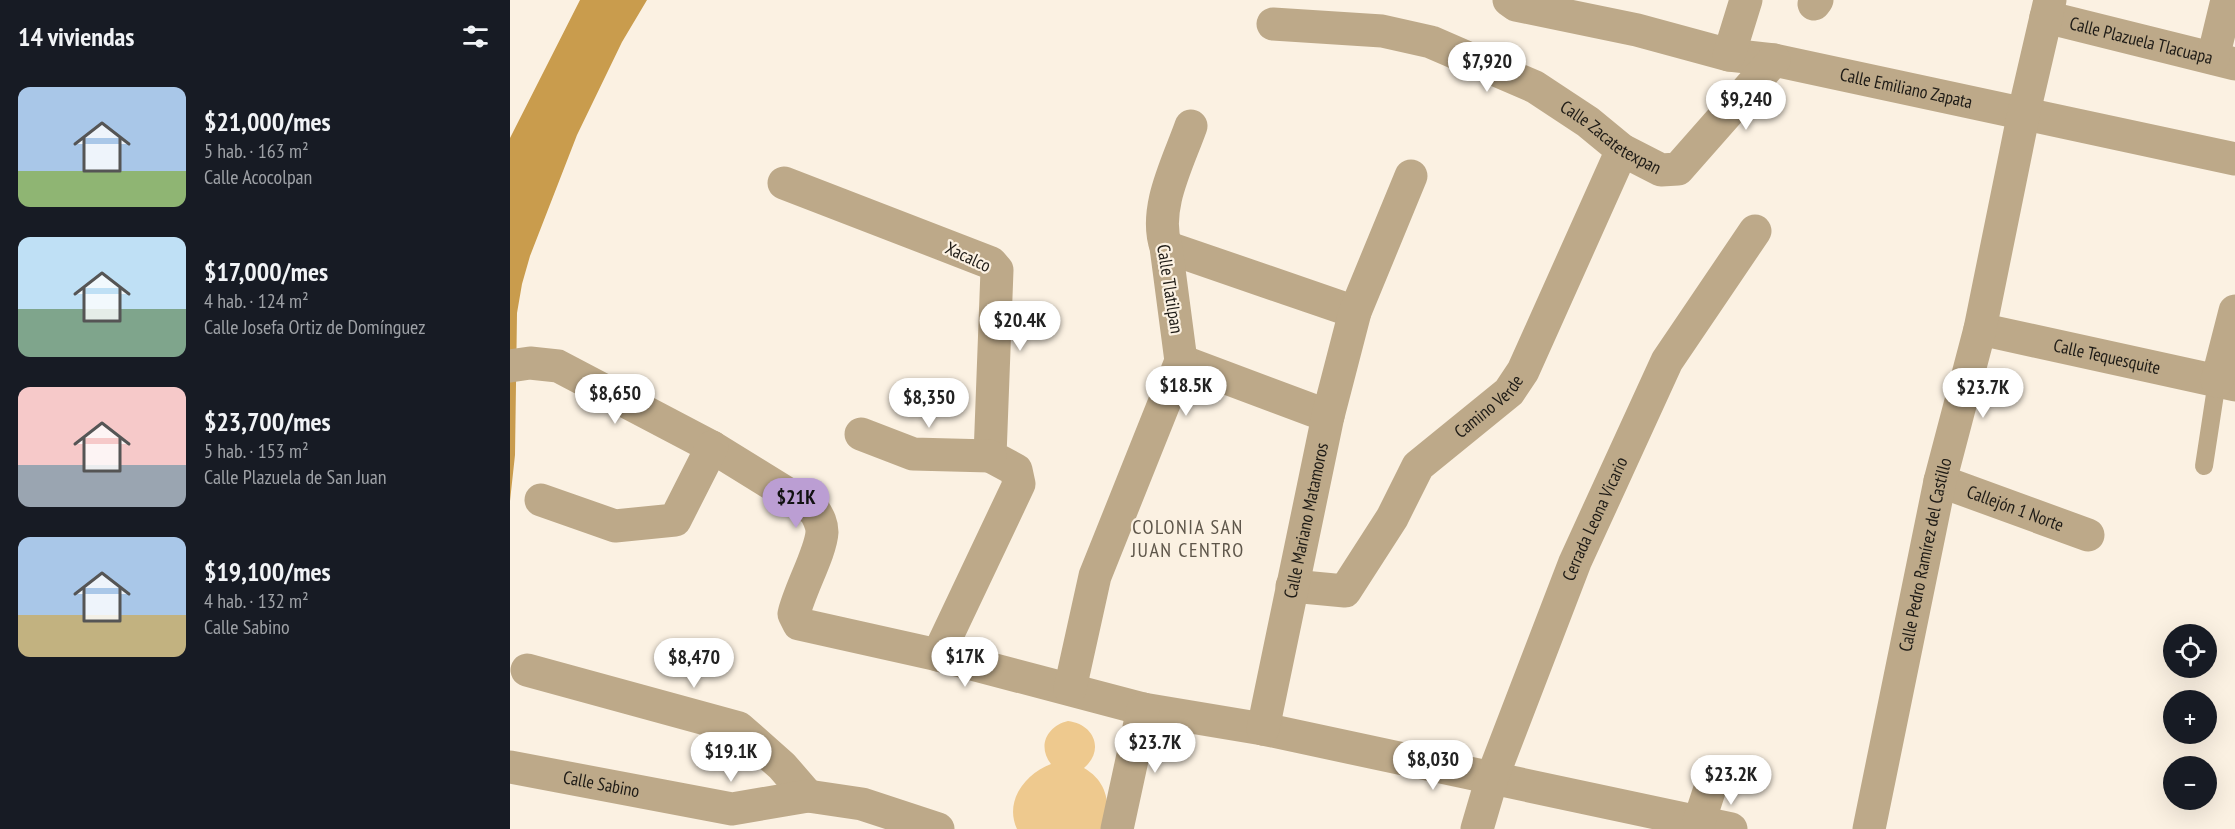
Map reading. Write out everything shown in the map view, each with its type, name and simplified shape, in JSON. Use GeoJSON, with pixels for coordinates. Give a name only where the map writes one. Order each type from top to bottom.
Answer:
{"type":"FeatureCollection","features":[{"type":"Feature","properties":{"kind":"street","name":"Calle Emiliano Zapata"},"geometry":{"type":"LineString","coordinates":[[1509,0],[1516,5],[1637,30],[1729,55],[1774,60],[2235,159]]}},
{"type":"Feature","properties":{"kind":"street"},"geometry":{"type":"LineString","coordinates":[[1729,55],[1746,0]]}},
{"type":"Feature","properties":{"kind":"street"},"geometry":{"type":"LineString","coordinates":[[2224,61],[2227,0]]}},
{"type":"Feature","properties":{"kind":"street","name":"Calle Plazuela Tlacuapa"},"geometry":{"type":"LineString","coordinates":[[2048,8],[2224,61]]}},
{"type":"Feature","properties":{"kind":"street","name":"Calle Pedro Ramírez del Castillo"},"geometry":{"type":"LineString","coordinates":[[1869,829],[1940,481],[1980,329],[2024,112],[2048,8]]}},
{"type":"Feature","properties":{"kind":"street","name":"Calle Zacatetexpan"},"geometry":{"type":"LineString","coordinates":[[1273,24],[1382,31],[1431,42],[1535,87],[1588,122],[1623,150],[1661,170],[1678,169],[1774,60]]}},
{"type":"Feature","properties":{"kind":"street","name":"Calle Tlatilpan"},"geometry":{"type":"LineString","coordinates":[[1070,689],[1095,576],[1181,361],[1166,247],[1161,232],[1161,214],[1191,126]]}},
{"type":"Feature","properties":{"kind":"street","name":"Camino Verde"},"geometry":{"type":"LineString","coordinates":[[1292,586],[1345,591],[1392,518],[1418,466],[1509,392],[1523,371],[1623,150]]}},
{"type":"Feature","properties":{"kind":"street","name":"Calle Mariano Matamoros"},"geometry":{"type":"LineString","coordinates":[[1263,729],[1328,416],[1355,312],[1412,176]]}},
{"type":"Feature","properties":{"kind":"street","name":"Xacalco"},"geometry":{"type":"LineString","coordinates":[[784,183],[991,263],[997,270],[990,456]]}},
{"type":"Feature","properties":{"kind":"street","name":"Cerrada Leona Vicario"},"geometry":{"type":"LineString","coordinates":[[1477,829],[1492,778],[1575,562],[1667,361],[1755,231]]}},
{"type":"Feature","properties":{"kind":"street"},"geometry":{"type":"LineString","coordinates":[[1166,247],[1355,312]]}},
{"type":"Feature","properties":{"kind":"street"},"geometry":{"type":"LineString","coordinates":[[2226,383],[2235,311]]}},
{"type":"Feature","properties":{"kind":"street","name":"Calle Tequesquite"},"geometry":{"type":"LineString","coordinates":[[1980,329],[2226,383]]}},
{"type":"Feature","properties":{"kind":"street"},"geometry":{"type":"LineString","coordinates":[[1181,361],[1328,416]]}},
{"type":"Feature","properties":{"kind":"street"},"geometry":{"type":"LineString","coordinates":[[520,365],[558,366],[712,447],[814,510],[821,520],[822,534],[794,614],[799,624],[938,655],[1143,709],[1263,729],[1731,829]]}},
{"type":"Feature","properties":{"kind":"street"},"geometry":{"type":"LineString","coordinates":[[861,434],[913,454],[990,456],[1016,470],[1019,484],[938,655]]}},
{"type":"Feature","properties":{"kind":"street"},"geometry":{"type":"LineString","coordinates":[[541,500],[615,526],[675,520],[712,447]]}},
{"type":"Feature","properties":{"kind":"street","name":"Callejón 1 Norte"},"geometry":{"type":"LineString","coordinates":[[1940,481],[2088,535]]}},
{"type":"Feature","properties":{"kind":"street"},"geometry":{"type":"LineString","coordinates":[[527,670],[739,728],[782,766],[808,796]]}},
{"type":"Feature","properties":{"kind":"street"},"geometry":{"type":"LineString","coordinates":[[1117,829],[1143,709]]}},
{"type":"Feature","properties":{"kind":"street","name":"Calle Sabino"},"geometry":{"type":"LineString","coordinates":[[510,767],[732,809],[808,796],[862,804],[938,829]]}},
{"type":"Feature","properties":{"kind":"street"},"geometry":{"type":"LineString","coordinates":[[1699,822],[1715,774]]}},
{"type":"Feature","properties":{"kind":"lane"},"geometry":{"type":"LineString","coordinates":[[2204,466],[2226,383]]}},
{"type":"Feature","properties":{"kind":"shaded area"},"geometry":{"type":"Polygon","coordinates":[[[580,0],[647,0],[622,42],[577,135],[530,256],[522,284],[517,313],[515,455],[510,501],[510,138],[580,0]]]}},
{"type":"Feature","properties":{"kind":"shaded area"},"geometry":{"type":"Polygon","coordinates":[[[1068,721],[1084,727],[1094,739],[1094,753],[1084,768],[1098,780],[1106,794],[1108,811],[1106,829],[1017,829],[1013,808],[1019,790],[1033,774],[1051,764],[1045,750],[1046,738],[1055,727],[1068,721]]]}},
{"type":"Feature","properties":{"kind":"district","name":"COLONIA SAN JUAN CENTRO"},"geometry":{"type":"Point","coordinates":[1188,538]}}]}
